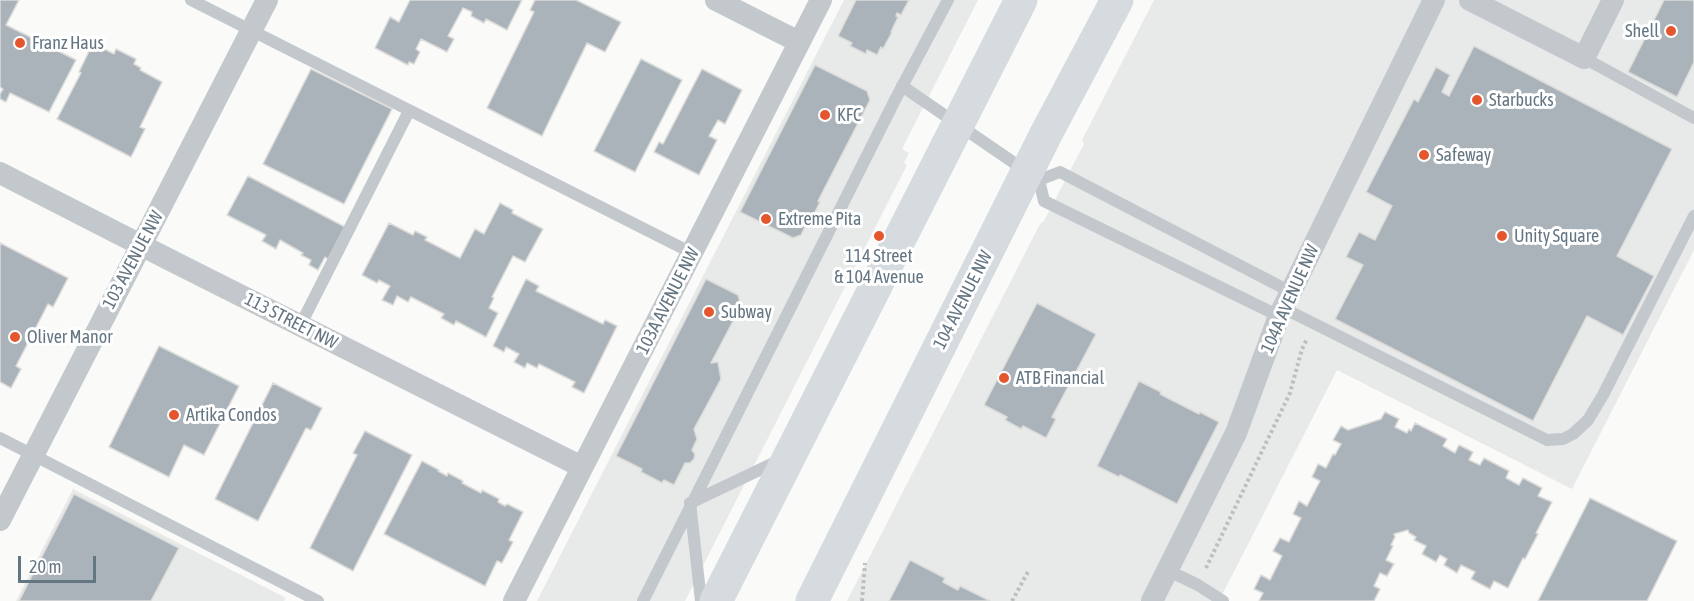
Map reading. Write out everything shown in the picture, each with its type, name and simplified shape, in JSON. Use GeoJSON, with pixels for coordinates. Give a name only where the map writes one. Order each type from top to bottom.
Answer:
{"type":"FeatureCollection","features":[{"type":"Feature","properties":{"kind":"main road"},"geometry":{"type":"LineString","coordinates":[[716,601],[1021,0]]}},
{"type":"Feature","properties":{"kind":"main road","name":"104 AVENUE NW"},"geometry":{"type":"LineString","coordinates":[[812,601],[1033,176],[1118,0]]}},
{"type":"Feature","properties":{"kind":"street","name":"103 AVENUE NW"},"geometry":{"type":"LineString","coordinates":[[0,520],[267,0]]}},
{"type":"Feature","properties":{"kind":"street"},"geometry":{"type":"LineString","coordinates":[[716,0],[799,42]]}},
{"type":"Feature","properties":{"kind":"street","name":"103A AVENUE NW"},"geometry":{"type":"LineString","coordinates":[[514,601],[821,0]]}},
{"type":"Feature","properties":{"kind":"street","name":"104A AVENUE NW"},"geometry":{"type":"LineString","coordinates":[[1152,601],[1236,433],[1284,305],[1434,0]]}},
{"type":"Feature","properties":{"kind":"street"},"geometry":{"type":"LineString","coordinates":[[1470,0],[1584,58],[1613,0]]}},
{"type":"Feature","properties":{"kind":"street","name":"113 STREET NW"},"geometry":{"type":"LineString","coordinates":[[0,173],[582,467]]}},
{"type":"Feature","properties":{"kind":"lane"},"geometry":{"type":"LineString","coordinates":[[190,0],[692,253]]}},
{"type":"Feature","properties":{"kind":"lane"},"geometry":{"type":"LineString","coordinates":[[643,601],[690,503],[948,0]]}},
{"type":"Feature","properties":{"kind":"lane"},"geometry":{"type":"LineString","coordinates":[[1584,58],[1694,118]]}},
{"type":"Feature","properties":{"kind":"lane"},"geometry":{"type":"LineString","coordinates":[[902,86],[1033,176],[1044,201],[1284,305]]}},
{"type":"Feature","properties":{"kind":"lane"},"geometry":{"type":"LineString","coordinates":[[300,326],[409,111]]}},
{"type":"Feature","properties":{"kind":"lane"},"geometry":{"type":"LineString","coordinates":[[1033,176],[1060,172],[1315,324],[1547,440],[1563,440],[1588,420],[1694,216]]}},
{"type":"Feature","properties":{"kind":"lane"},"geometry":{"type":"LineString","coordinates":[[0,438],[318,601]]}},
{"type":"Feature","properties":{"kind":"lane"},"geometry":{"type":"LineString","coordinates":[[690,503],[790,455]]}},
{"type":"Feature","properties":{"kind":"lane"},"geometry":{"type":"LineString","coordinates":[[690,503],[700,601]]}},
{"type":"Feature","properties":{"kind":"lane"},"geometry":{"type":"LineString","coordinates":[[1167,570],[1198,585],[1223,601]]}},
{"type":"Feature","properties":{"kind":"path"},"geometry":{"type":"LineString","coordinates":[[1198,585],[1290,393],[1302,349],[1315,324]]}},
{"type":"Feature","properties":{"kind":"path"},"geometry":{"type":"LineString","coordinates":[[862,601],[865,556]]}},
{"type":"Feature","properties":{"kind":"path"},"geometry":{"type":"LineString","coordinates":[[1012,601],[1029,570]]}},
{"type":"Feature","properties":{"kind":"shaded area"},"geometry":{"type":"Polygon","coordinates":[[[844,0],[978,0],[902,149],[909,153],[904,163],[907,165],[685,601],[537,601],[844,0]]]}},
{"type":"Feature","properties":{"kind":"shaded area","name":"Unity Square"},"geometry":{"type":"Polygon","coordinates":[[[1154,0],[1694,0],[1694,250],[1572,489],[1337,370],[1219,601],[847,601],[1040,224],[1044,221],[1084,144],[1082,140],[1154,0]]]}},
{"type":"Feature","properties":{"kind":"shaded area"},"geometry":{"type":"Polygon","coordinates":[[[73,489],[286,598],[284,601],[16,601],[73,489]]]}},
{"type":"Feature","properties":{"kind":"building","name":"Franz Haus"},"geometry":{"type":"Polygon","coordinates":[[[0,0],[19,0],[6,25],[76,60],[49,112],[10,93],[6,102],[0,99],[3,89],[0,87],[0,0]]]}},
{"type":"Feature","properties":{"kind":"building"},"geometry":{"type":"Polygon","coordinates":[[[410,0],[522,0],[507,30],[486,19],[484,23],[471,16],[472,12],[463,8],[448,36],[454,39],[447,52],[421,39],[416,49],[420,52],[414,64],[409,62],[408,65],[375,48],[390,17],[399,22],[410,0]]]}},
{"type":"Feature","properties":{"kind":"building"},"geometry":{"type":"Polygon","coordinates":[[[535,0],[576,0],[621,22],[605,52],[587,43],[542,136],[487,108],[534,12],[530,10],[535,0]]]}},
{"type":"Feature","properties":{"kind":"building"},"geometry":{"type":"Polygon","coordinates":[[[856,0],[909,0],[901,15],[897,13],[898,17],[892,32],[877,55],[867,50],[866,54],[850,46],[852,43],[838,36],[856,0]]]}},
{"type":"Feature","properties":{"kind":"building","name":"Shell"},"geometry":{"type":"Polygon","coordinates":[[[1664,0],[1694,0],[1694,62],[1677,97],[1628,72],[1664,0]]]}},
{"type":"Feature","properties":{"kind":"building"},"geometry":{"type":"Polygon","coordinates":[[[93,43],[114,54],[116,49],[136,59],[134,64],[141,68],[140,70],[162,82],[140,127],[145,129],[131,157],[57,119],[81,73],[79,72],[93,43]]]}},
{"type":"Feature","properties":{"kind":"building","name":"Unity Square"},"geometry":{"type":"Polygon","coordinates":[[[1474,46],[1672,149],[1617,256],[1654,276],[1623,335],[1587,316],[1533,421],[1335,319],[1363,265],[1346,257],[1359,232],[1375,240],[1392,206],[1366,192],[1414,99],[1418,102],[1436,67],[1450,75],[1442,92],[1449,96],[1474,46]]]}},
{"type":"Feature","properties":{"kind":"building"},"geometry":{"type":"Polygon","coordinates":[[[641,59],[682,80],[635,172],[594,151],[641,59]]]}},
{"type":"Feature","properties":{"kind":"building"},"geometry":{"type":"Polygon","coordinates":[[[815,65],[867,91],[870,100],[818,201],[820,202],[812,218],[810,217],[801,235],[793,238],[740,212],[815,65]]]}},
{"type":"Feature","properties":{"kind":"building"},"geometry":{"type":"Polygon","coordinates":[[[311,69],[392,109],[344,204],[263,164],[311,69]]]}},
{"type":"Feature","properties":{"kind":"building"},"geometry":{"type":"Polygon","coordinates":[[[702,69],[742,90],[725,124],[718,120],[709,136],[717,140],[699,175],[654,152],[659,142],[663,144],[702,69]]]}},
{"type":"Feature","properties":{"kind":"building"},"geometry":{"type":"Polygon","coordinates":[[[248,176],[345,227],[328,259],[325,257],[318,270],[309,265],[311,260],[301,255],[303,253],[280,240],[276,249],[262,241],[266,235],[227,215],[248,176]]]}},
{"type":"Feature","properties":{"kind":"building"},"geometry":{"type":"Polygon","coordinates":[[[500,203],[513,210],[512,213],[543,229],[525,262],[513,256],[492,297],[494,298],[489,308],[498,313],[486,337],[456,321],[454,325],[441,318],[444,314],[411,297],[408,302],[397,296],[393,305],[382,300],[390,286],[379,280],[377,283],[362,275],[389,223],[413,235],[415,231],[427,237],[425,240],[460,258],[475,229],[484,234],[500,203]]]}},
{"type":"Feature","properties":{"kind":"building","name":"Oliver Manor"},"geometry":{"type":"Polygon","coordinates":[[[0,243],[68,278],[53,307],[48,304],[16,366],[21,369],[11,388],[0,382],[0,243]]]}},
{"type":"Feature","properties":{"kind":"building"},"geometry":{"type":"Polygon","coordinates":[[[526,279],[539,286],[536,291],[603,324],[605,320],[617,326],[584,393],[572,387],[575,382],[539,364],[537,368],[527,363],[525,368],[514,362],[519,354],[506,347],[504,352],[493,346],[526,279]]]}},
{"type":"Feature","properties":{"kind":"building"},"geometry":{"type":"Polygon","coordinates":[[[706,279],[738,295],[741,306],[711,363],[718,362],[721,379],[694,429],[697,439],[692,450],[695,454],[694,459],[690,463],[685,463],[674,485],[664,480],[662,483],[641,472],[642,469],[616,456],[706,279]]]}},
{"type":"Feature","properties":{"kind":"building"},"geometry":{"type":"Polygon","coordinates":[[[1037,303],[1096,334],[1052,417],[1056,419],[1046,438],[1023,426],[1021,429],[1005,420],[1007,417],[984,405],[1037,303]]]}},
{"type":"Feature","properties":{"kind":"building","name":"Artika Condos"},"geometry":{"type":"Polygon","coordinates":[[[159,346],[239,386],[204,455],[184,445],[169,477],[109,447],[159,346]]]}},
{"type":"Feature","properties":{"kind":"building"},"geometry":{"type":"Polygon","coordinates":[[[1139,381],[1199,414],[1200,412],[1219,422],[1177,504],[1097,466],[1139,381]]]}},
{"type":"Feature","properties":{"kind":"building"},"geometry":{"type":"Polygon","coordinates":[[[273,383],[322,408],[311,430],[306,428],[258,521],[215,499],[273,383]]]}},
{"type":"Feature","properties":{"kind":"building"},"geometry":{"type":"Polygon","coordinates":[[[1385,412],[1399,419],[1395,427],[1407,433],[1409,429],[1411,431],[1415,423],[1447,439],[1443,446],[1455,453],[1459,445],[1473,452],[1469,460],[1480,465],[1484,458],[1509,471],[1506,478],[1519,485],[1523,478],[1542,488],[1538,496],[1552,502],[1536,533],[1538,534],[1508,588],[1494,581],[1490,589],[1471,579],[1475,572],[1461,565],[1457,573],[1444,565],[1447,559],[1440,555],[1436,562],[1422,554],[1426,546],[1414,540],[1416,537],[1408,530],[1394,534],[1391,545],[1393,546],[1386,560],[1394,564],[1387,576],[1380,573],[1374,586],[1380,589],[1374,601],[1259,601],[1263,593],[1254,589],[1261,575],[1270,580],[1282,556],[1273,551],[1280,538],[1289,542],[1301,518],[1293,514],[1299,501],[1307,506],[1320,481],[1312,477],[1318,464],[1326,468],[1341,444],[1333,440],[1341,426],[1348,430],[1381,419],[1385,412]]]}},
{"type":"Feature","properties":{"kind":"building"},"geometry":{"type":"Polygon","coordinates":[[[365,431],[412,455],[353,571],[310,548],[357,455],[353,453],[365,431]]]}},
{"type":"Feature","properties":{"kind":"building"},"geometry":{"type":"Polygon","coordinates":[[[422,461],[447,476],[448,473],[463,481],[462,483],[481,493],[482,490],[499,499],[498,502],[505,506],[507,504],[523,512],[509,540],[513,542],[502,563],[497,561],[485,586],[384,534],[422,461]]]}},
{"type":"Feature","properties":{"kind":"building"},"geometry":{"type":"Polygon","coordinates":[[[74,494],[179,548],[151,601],[19,601],[74,494]]]}},
{"type":"Feature","properties":{"kind":"building"},"geometry":{"type":"Polygon","coordinates":[[[1590,498],[1677,541],[1647,601],[1538,601],[1590,498]]]}},
{"type":"Feature","properties":{"kind":"building"},"geometry":{"type":"Polygon","coordinates":[[[910,560],[945,578],[943,582],[958,590],[960,586],[990,601],[889,601],[910,560]]]}},
{"type":"Feature","properties":{"kind":"place","name":"Shell"},"geometry":{"type":"Point","coordinates":[1671,31]}},
{"type":"Feature","properties":{"kind":"place","name":"Franz Haus"},"geometry":{"type":"Point","coordinates":[20,43]}},
{"type":"Feature","properties":{"kind":"place","name":"Starbucks"},"geometry":{"type":"Point","coordinates":[1477,100]}},
{"type":"Feature","properties":{"kind":"place","name":"KFC"},"geometry":{"type":"Point","coordinates":[825,115]}},
{"type":"Feature","properties":{"kind":"place","name":"Safeway"},"geometry":{"type":"Point","coordinates":[1424,155]}},
{"type":"Feature","properties":{"kind":"place","name":"Extreme Pita"},"geometry":{"type":"Point","coordinates":[766,219]}},
{"type":"Feature","properties":{"kind":"place","name":"114 Street & 104 Avenue"},"geometry":{"type":"Point","coordinates":[879,236]}},
{"type":"Feature","properties":{"kind":"place","name":"Unity Square"},"geometry":{"type":"Point","coordinates":[1502,236]}},
{"type":"Feature","properties":{"kind":"place","name":"Subway"},"geometry":{"type":"Point","coordinates":[709,312]}},
{"type":"Feature","properties":{"kind":"place","name":"Oliver Manor"},"geometry":{"type":"Point","coordinates":[15,337]}},
{"type":"Feature","properties":{"kind":"place","name":"ATB Financial"},"geometry":{"type":"Point","coordinates":[1004,378]}},
{"type":"Feature","properties":{"kind":"place","name":"Artika Condos"},"geometry":{"type":"Point","coordinates":[174,415]}}]}
